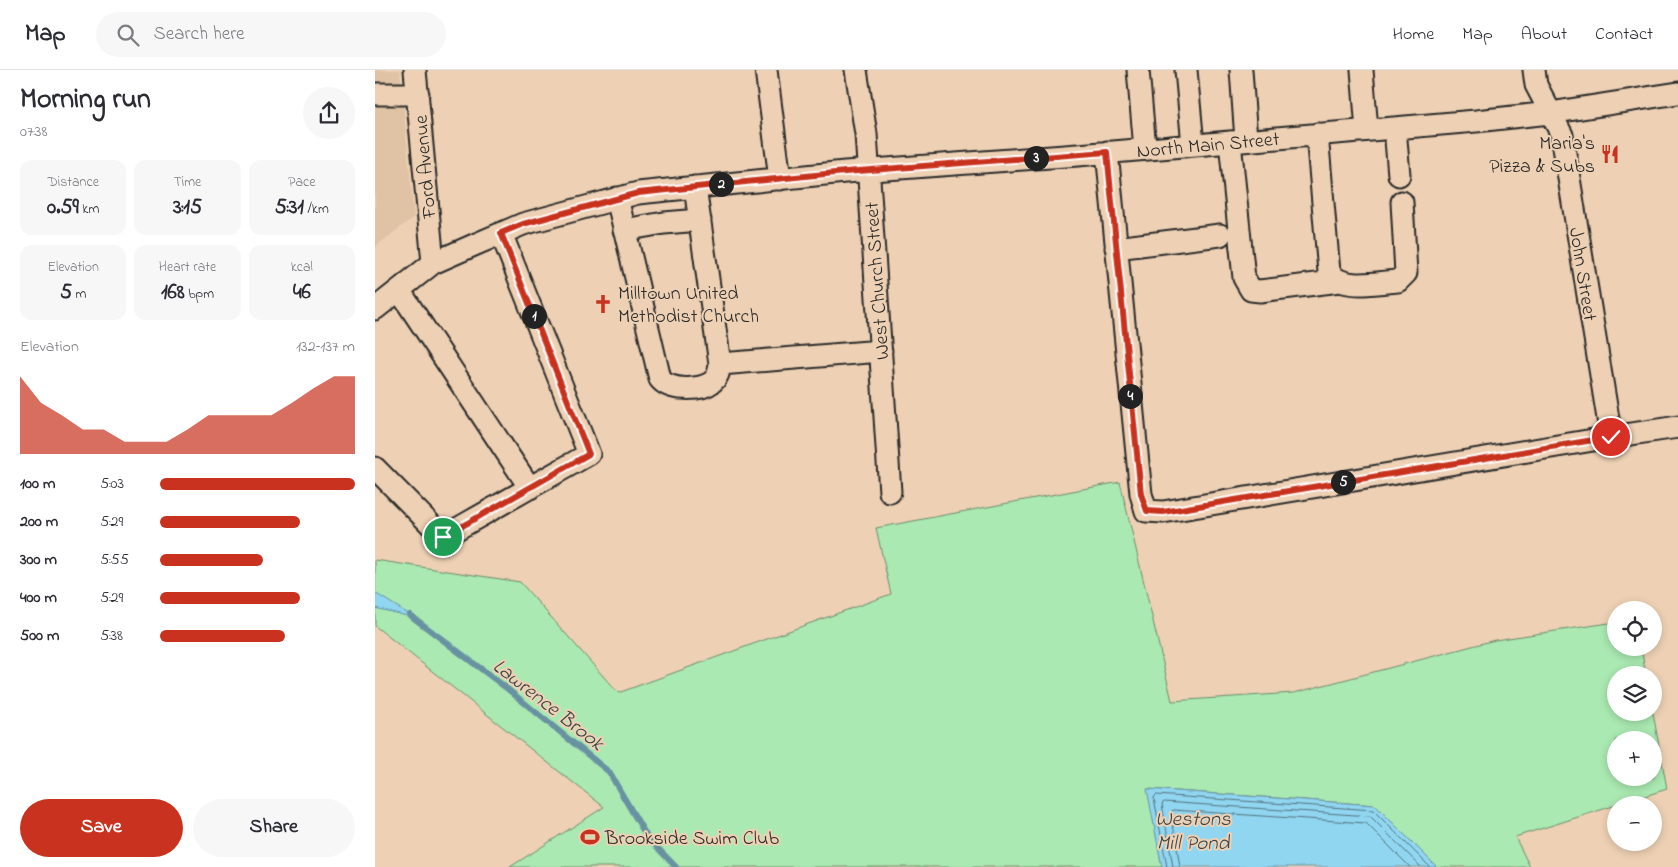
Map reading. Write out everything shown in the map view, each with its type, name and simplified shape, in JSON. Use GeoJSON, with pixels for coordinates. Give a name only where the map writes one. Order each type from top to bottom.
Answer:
{"type":"FeatureCollection","features":[{"type":"Feature","properties":{"kind":"street","name":"Ford Avenue"},"geometry":{"type":"LineString","coordinates":[[415,70],[433,264]]}},
{"type":"Feature","properties":{"kind":"street"},"geometry":{"type":"LineString","coordinates":[[766,70],[781,179]]}},
{"type":"Feature","properties":{"kind":"street","name":"West Church Street"},"geometry":{"type":"LineString","coordinates":[[856,70],[866,134],[869,170],[890,492]]}},
{"type":"Feature","properties":{"kind":"street"},"geometry":{"type":"LineString","coordinates":[[1138,70],[1145,149]]}},
{"type":"Feature","properties":{"kind":"street"},"geometry":{"type":"LineString","coordinates":[[1186,70],[1193,145]]}},
{"type":"Feature","properties":{"kind":"street"},"geometry":{"type":"LineString","coordinates":[[1241,70],[1238,141],[1244,278],[1246,285],[1251,290],[1261,292],[1340,281]]}},
{"type":"Feature","properties":{"kind":"street"},"geometry":{"type":"LineString","coordinates":[[1362,70],[1367,130]]}},
{"type":"Feature","properties":{"kind":"street","name":"John Street"},"geometry":{"type":"LineString","coordinates":[[1534,70],[1536,86],[1561,135],[1611,437]]}},
{"type":"Feature","properties":{"kind":"street","name":"North Main Street"},"geometry":{"type":"LineString","coordinates":[[375,309],[433,264],[501,233],[523,224],[638,193],[869,170],[1395,128],[1550,113],[1678,93]]}},
{"type":"Feature","properties":{"kind":"street"},"geometry":{"type":"LineString","coordinates":[[375,94],[418,94]]}},
{"type":"Feature","properties":{"kind":"street"},"geometry":{"type":"LineString","coordinates":[[1395,128],[1399,175]]}},
{"type":"Feature","properties":{"kind":"street"},"geometry":{"type":"LineString","coordinates":[[1317,134],[1329,272],[1333,278],[1346,283],[1398,281],[1406,273],[1402,202]]}},
{"type":"Feature","properties":{"kind":"street"},"geometry":{"type":"LineString","coordinates":[[1107,152],[1141,494],[1147,511],[1163,512],[1678,427]]}},
{"type":"Feature","properties":{"kind":"street"},"geometry":{"type":"LineString","coordinates":[[617,198],[660,379],[664,384],[671,387],[702,386],[710,383],[717,376],[720,364],[695,187]]}},
{"type":"Feature","properties":{"kind":"street"},"geometry":{"type":"LineString","coordinates":[[624,230],[664,223],[700,220]]}},
{"type":"Feature","properties":{"kind":"street"},"geometry":{"type":"LineString","coordinates":[[375,468],[443,537],[589,454],[501,233]]}},
{"type":"Feature","properties":{"kind":"street"},"geometry":{"type":"LineString","coordinates":[[1116,248],[1220,235]]}},
{"type":"Feature","properties":{"kind":"street"},"geometry":{"type":"LineString","coordinates":[[399,290],[530,488]]}},
{"type":"Feature","properties":{"kind":"street"},"geometry":{"type":"LineString","coordinates":[[720,364],[881,351]]}},
{"type":"Feature","properties":{"kind":"shaded area"},"geometry":{"type":"Polygon","coordinates":[[[375,70],[400,70],[414,217],[375,247],[375,70]]]}},
{"type":"Feature","properties":{"kind":"green space"},"geometry":{"type":"Polygon","coordinates":[[[1120,482],[1172,701],[1294,693],[1495,640],[1607,623],[1607,656],[1642,656],[1644,666],[1607,666],[1607,721],[1654,721],[1656,731],[1607,731],[1607,786],[1662,786],[1662,762],[1667,789],[1645,796],[1607,796],[1607,808],[1515,837],[1530,867],[1437,867],[1375,805],[1148,789],[1162,867],[510,867],[604,807],[375,626],[375,560],[520,582],[618,693],[891,594],[876,528],[1120,482]]]}},
{"type":"Feature","properties":{"kind":"water"},"geometry":{"type":"Polygon","coordinates":[[[375,593],[415,618],[375,608],[375,593]]]}},
{"type":"Feature","properties":{"kind":"water","name":"Westons Mill Pond"},"geometry":{"type":"Polygon","coordinates":[[[1147,789],[1375,805],[1437,867],[1162,867],[1147,789]]]}},
{"type":"Feature","properties":{"kind":"waterway","name":"Lawrence Brook"},"geometry":{"type":"LineString","coordinates":[[410,615],[505,687],[609,772],[647,837],[676,867]]}},
{"type":"Feature","properties":{"kind":"place","name":"Maria's Pizza & Subs"},"geometry":{"type":"Point","coordinates":[1610,154]}},
{"type":"Feature","properties":{"kind":"place","name":"Milltown United Methodist Church"},"geometry":{"type":"Point","coordinates":[603,304]}},
{"type":"Feature","properties":{"kind":"place","name":"Brookside Swim Club"},"geometry":{"type":"Point","coordinates":[590,837]}},
{"type":"Feature","properties":{"kind":"route"},"geometry":{"type":"LineString","coordinates":[[443,537],[589,454],[501,233],[523,224],[638,193],[845,172],[1107,152],[1121,310],[1141,494],[1147,511],[1163,512],[1611,437]]}}]}
